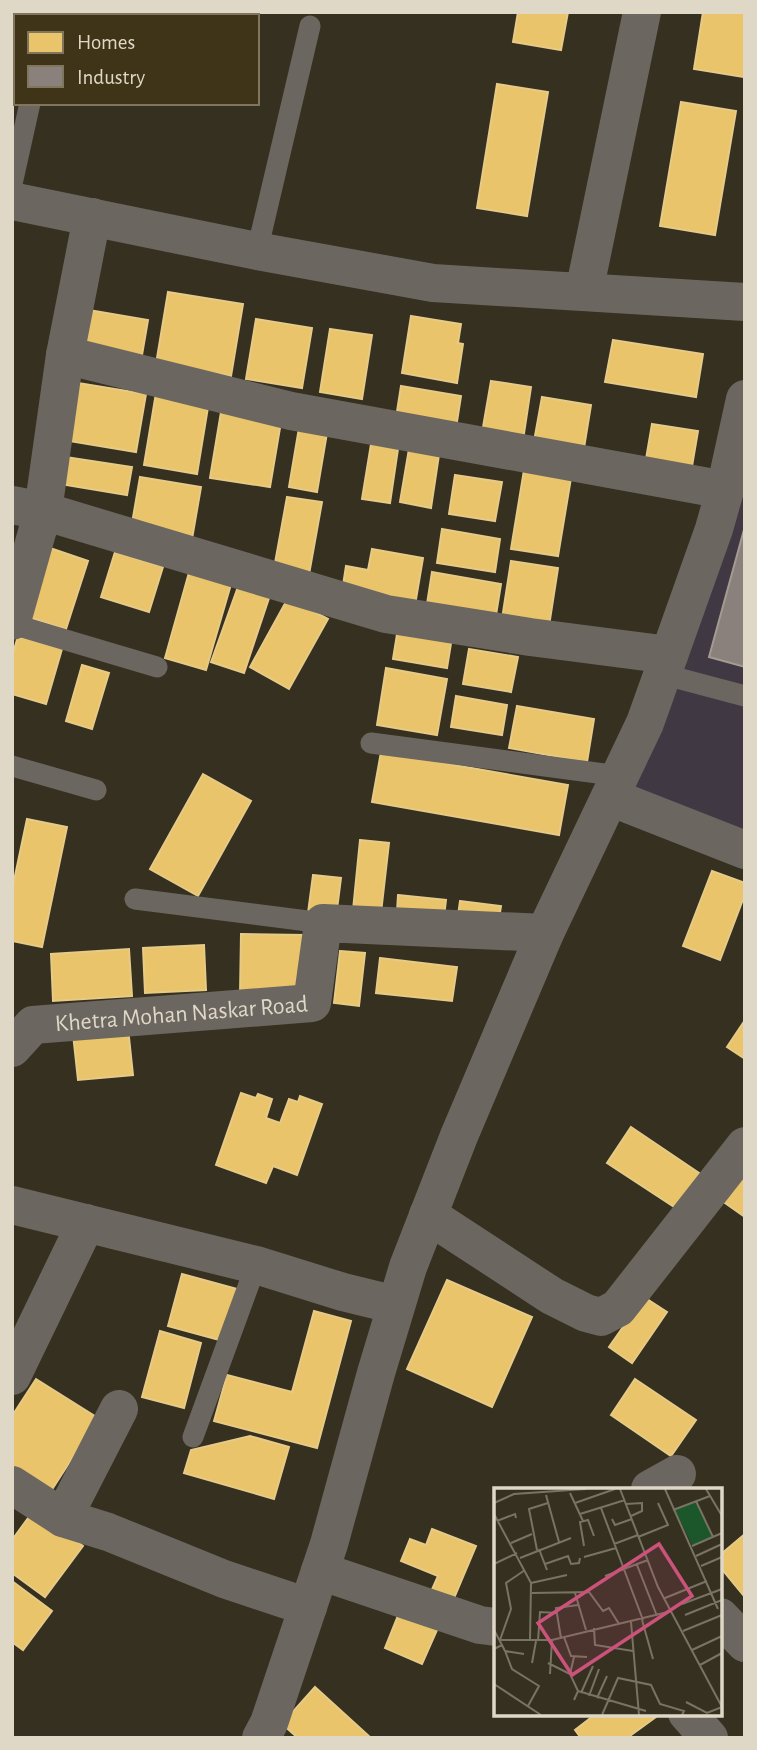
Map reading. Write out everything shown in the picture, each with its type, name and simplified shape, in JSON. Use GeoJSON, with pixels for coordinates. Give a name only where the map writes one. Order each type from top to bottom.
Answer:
{"type":"FeatureCollection","features":[{"type":"Feature","properties":{"kind":"street"},"geometry":{"type":"LineString","coordinates":[[584,292],[642,12]]}},
{"type":"Feature","properties":{"kind":"street"},"geometry":{"type":"LineString","coordinates":[[12,201],[257,251],[433,283],[745,302]]}},
{"type":"Feature","properties":{"kind":"street"},"geometry":{"type":"LineString","coordinates":[[12,622],[28,508],[65,355],[92,217]]}},
{"type":"Feature","properties":{"kind":"street"},"geometry":{"type":"LineString","coordinates":[[65,355],[291,411],[725,490]]}},
{"type":"Feature","properties":{"kind":"street"},"geometry":{"type":"LineString","coordinates":[[272,1733],[408,1267],[459,1136],[545,933],[645,723],[714,529],[745,399]]}},
{"type":"Feature","properties":{"kind":"street"},"geometry":{"type":"LineString","coordinates":[[28,508],[386,614],[530,637],[666,664]]}},
{"type":"Feature","properties":{"kind":"street"},"geometry":{"type":"LineString","coordinates":[[615,786],[745,850]]}},
{"type":"Feature","properties":{"kind":"street","name":"Khetra Mohan Naskar Road"},"geometry":{"type":"LineString","coordinates":[[12,1048],[33,1025],[312,1003],[323,923],[331,924]]}},
{"type":"Feature","properties":{"kind":"street"},"geometry":{"type":"LineString","coordinates":[[331,924],[545,933]]}},
{"type":"Feature","properties":{"kind":"street"},"geometry":{"type":"LineString","coordinates":[[428,1216],[552,1296],[586,1313],[601,1317],[618,1308],[745,1146]]}},
{"type":"Feature","properties":{"kind":"street"},"geometry":{"type":"LineString","coordinates":[[12,1205],[256,1265],[396,1305]]}},
{"type":"Feature","properties":{"kind":"street"},"geometry":{"type":"LineString","coordinates":[[12,1376],[86,1223]]}},
{"type":"Feature","properties":{"kind":"street"},"geometry":{"type":"LineString","coordinates":[[63,1518],[119,1409]]}},
{"type":"Feature","properties":{"kind":"street"},"geometry":{"type":"LineString","coordinates":[[16,1496],[63,1518],[108,1532],[224,1579],[308,1607]]}},
{"type":"Feature","properties":{"kind":"street"},"geometry":{"type":"LineString","coordinates":[[320,1571],[480,1625],[494,1627]]}},
{"type":"Feature","properties":{"kind":"street"},"geometry":{"type":"LineString","coordinates":[[722,1619],[745,1643]]}},
{"type":"Feature","properties":{"kind":"street"},"geometry":{"type":"LineString","coordinates":[[689,1715],[709,1738]]}},
{"type":"Feature","properties":{"kind":"lane"},"geometry":{"type":"LineString","coordinates":[[257,251],[310,26]]}},
{"type":"Feature","properties":{"kind":"lane"},"geometry":{"type":"LineString","coordinates":[[12,184],[30,105]]}},
{"type":"Feature","properties":{"kind":"lane"},"geometry":{"type":"LineString","coordinates":[[12,622],[157,667]]}},
{"type":"Feature","properties":{"kind":"lane"},"geometry":{"type":"LineString","coordinates":[[666,664],[745,695]]}},
{"type":"Feature","properties":{"kind":"lane"},"geometry":{"type":"LineString","coordinates":[[371,743],[615,786]]}},
{"type":"Feature","properties":{"kind":"lane"},"geometry":{"type":"LineString","coordinates":[[12,766],[96,790]]}},
{"type":"Feature","properties":{"kind":"lane"},"geometry":{"type":"LineString","coordinates":[[135,899],[331,924]]}},
{"type":"Feature","properties":{"kind":"lane"},"geometry":{"type":"LineString","coordinates":[[193,1437],[256,1265]]}},
{"type":"Feature","properties":{"kind":"shaded area"},"geometry":{"type":"Polygon","coordinates":[[[745,433],[745,834],[620,793],[745,433]]]}},
{"type":"Feature","properties":{"kind":"building: Homes"},"geometry":{"type":"Polygon","coordinates":[[[518,12],[568,12],[561,50],[513,42],[518,12]]]}},
{"type":"Feature","properties":{"kind":"building: Homes"},"geometry":{"type":"Polygon","coordinates":[[[703,12],[745,12],[744,77],[694,69],[703,12]]]}},
{"type":"Feature","properties":{"kind":"building: Homes"},"geometry":{"type":"Polygon","coordinates":[[[497,84],[548,92],[527,216],[477,208],[497,84]]]}},
{"type":"Feature","properties":{"kind":"building: Homes"},"geometry":{"type":"Polygon","coordinates":[[[681,102],[736,111],[715,235],[660,226],[681,102]]]}},
{"type":"Feature","properties":{"kind":"building: Homes"},"geometry":{"type":"Polygon","coordinates":[[[168,292],[243,304],[231,376],[156,364],[168,292]]]}},
{"type":"Feature","properties":{"kind":"building: Homes"},"geometry":{"type":"Polygon","coordinates":[[[83,309],[148,320],[142,355],[77,345],[83,309]]]}},
{"type":"Feature","properties":{"kind":"building: Homes"},"geometry":{"type":"Polygon","coordinates":[[[411,316],[461,324],[458,343],[463,344],[457,383],[402,373],[411,316]]]}},
{"type":"Feature","properties":{"kind":"building: Homes"},"geometry":{"type":"Polygon","coordinates":[[[256,319],[312,328],[302,388],[246,379],[256,319]]]}},
{"type":"Feature","properties":{"kind":"building: Homes"},"geometry":{"type":"Polygon","coordinates":[[[330,329],[372,335],[362,399],[320,392],[330,329]]]}},
{"type":"Feature","properties":{"kind":"building: Homes"},"geometry":{"type":"Polygon","coordinates":[[[613,340],[703,354],[696,397],[605,382],[613,340]]]}},
{"type":"Feature","properties":{"kind":"building: Homes"},"geometry":{"type":"Polygon","coordinates":[[[491,381],[531,387],[523,440],[482,433],[491,381]]]}},
{"type":"Feature","properties":{"kind":"building: Homes"},"geometry":{"type":"Polygon","coordinates":[[[72,382],[146,394],[136,452],[63,440],[72,382]]]}},
{"type":"Feature","properties":{"kind":"building: Homes"},"geometry":{"type":"Polygon","coordinates":[[[401,386],[461,396],[456,428],[396,418],[401,386]]]}},
{"type":"Feature","properties":{"kind":"building: Homes"},"geometry":{"type":"Polygon","coordinates":[[[157,387],[210,395],[197,474],[144,465],[157,387]]]}},
{"type":"Feature","properties":{"kind":"building: Homes"},"geometry":{"type":"Polygon","coordinates":[[[542,397],[591,405],[583,454],[533,447],[542,397]]]}},
{"type":"Feature","properties":{"kind":"building: Homes"},"geometry":{"type":"Polygon","coordinates":[[[222,406],[282,416],[270,487],[210,478],[222,406]]]}},
{"type":"Feature","properties":{"kind":"building: Homes"},"geometry":{"type":"Polygon","coordinates":[[[300,422],[328,427],[317,492],[289,487],[300,422]]]}},
{"type":"Feature","properties":{"kind":"building: Homes"},"geometry":{"type":"Polygon","coordinates":[[[652,424],[698,431],[691,472],[645,465],[652,424]]]}},
{"type":"Feature","properties":{"kind":"building: Homes"},"geometry":{"type":"Polygon","coordinates":[[[372,438],[399,442],[390,503],[362,499],[372,438]]]}},
{"type":"Feature","properties":{"kind":"building: Homes"},"geometry":{"type":"Polygon","coordinates":[[[410,443],[440,448],[431,508],[400,502],[410,443]]]}},
{"type":"Feature","properties":{"kind":"building: Homes"},"geometry":{"type":"Polygon","coordinates":[[[59,456],[132,467],[127,495],[54,483],[59,456]]]}},
{"type":"Feature","properties":{"kind":"building: Homes"},"geometry":{"type":"Polygon","coordinates":[[[525,464],[572,472],[558,556],[511,549],[525,464]]]}},
{"type":"Feature","properties":{"kind":"building: Homes"},"geometry":{"type":"Polygon","coordinates":[[[455,475],[502,482],[495,521],[449,514],[455,475]]]}},
{"type":"Feature","properties":{"kind":"building: Homes"},"geometry":{"type":"Polygon","coordinates":[[[140,477],[201,487],[192,539],[131,529],[140,477]]]}},
{"type":"Feature","properties":{"kind":"building: Homes"},"geometry":{"type":"Polygon","coordinates":[[[287,497],[322,502],[308,580],[273,574],[287,497]]]}},
{"type":"Feature","properties":{"kind":"building: Homes"},"geometry":{"type":"Polygon","coordinates":[[[442,529],[500,539],[495,572],[437,563],[442,529]]]}},
{"type":"Feature","properties":{"kind":"building: Homes"},"geometry":{"type":"Polygon","coordinates":[[[47,547],[88,561],[66,629],[25,616],[47,547]]]}},
{"type":"Feature","properties":{"kind":"building: Homes"},"geometry":{"type":"Polygon","coordinates":[[[372,549],[423,558],[415,605],[342,592],[346,566],[368,570],[372,549]]]}},
{"type":"Feature","properties":{"kind":"building: Homes"},"geometry":{"type":"Polygon","coordinates":[[[115,552],[163,567],[149,612],[101,597],[115,552]]]}},
{"type":"Feature","properties":{"kind":"building: Homes"},"geometry":{"type":"Polygon","coordinates":[[[511,561],[558,568],[549,626],[502,619],[511,561]]]}},
{"type":"Feature","properties":{"kind":"building: Homes"},"geometry":{"type":"Polygon","coordinates":[[[190,569],[232,581],[206,670],[165,658],[190,569]]]}},
{"type":"Feature","properties":{"kind":"building: Homes"},"geometry":{"type":"Polygon","coordinates":[[[432,572],[501,584],[496,615],[427,604],[432,572]]]}},
{"type":"Feature","properties":{"kind":"building: Homes"},"geometry":{"type":"Polygon","coordinates":[[[239,584],[270,595],[244,673],[211,662],[239,584]]]}},
{"type":"Feature","properties":{"kind":"building: Homes"},"geometry":{"type":"Polygon","coordinates":[[[288,598],[328,619],[289,689],[250,667],[288,598]]]}},
{"type":"Feature","properties":{"kind":"building: Homes"},"geometry":{"type":"Polygon","coordinates":[[[399,622],[453,631],[447,668],[393,659],[399,622]]]}},
{"type":"Feature","properties":{"kind":"building: Homes"},"geometry":{"type":"Polygon","coordinates":[[[18,636],[62,649],[46,704],[12,694],[12,657],[18,636]]]}},
{"type":"Feature","properties":{"kind":"building: Homes"},"geometry":{"type":"Polygon","coordinates":[[[469,649],[518,657],[511,692],[463,684],[469,649]]]}},
{"type":"Feature","properties":{"kind":"building: Homes"},"geometry":{"type":"Polygon","coordinates":[[[82,665],[109,673],[92,729],[66,721],[82,665]]]}},
{"type":"Feature","properties":{"kind":"building: Homes"},"geometry":{"type":"Polygon","coordinates":[[[386,668],[447,679],[437,735],[377,725],[386,668]]]}},
{"type":"Feature","properties":{"kind":"building: Homes"},"geometry":{"type":"Polygon","coordinates":[[[456,696],[507,705],[502,735],[451,727],[456,696]]]}},
{"type":"Feature","properties":{"kind":"building: Homes"},"geometry":{"type":"Polygon","coordinates":[[[517,706],[594,719],[587,762],[509,748],[517,706]]]}},
{"type":"Feature","properties":{"kind":"building: Homes"},"geometry":{"type":"Polygon","coordinates":[[[381,752],[568,785],[559,835],[372,802],[381,752]]]}},
{"type":"Feature","properties":{"kind":"building: Homes"},"geometry":{"type":"Polygon","coordinates":[[[203,774],[251,801],[198,896],[150,869],[203,774]]]}},
{"type":"Feature","properties":{"kind":"building: Homes"},"geometry":{"type":"Polygon","coordinates":[[[27,819],[67,827],[42,947],[12,941],[12,890],[27,819]]]}},
{"type":"Feature","properties":{"kind":"building: Homes"},"geometry":{"type":"Polygon","coordinates":[[[360,840],[389,843],[381,913],[353,910],[360,840]]]}},
{"type":"Feature","properties":{"kind":"building: Homes"},"geometry":{"type":"Polygon","coordinates":[[[712,871],[745,883],[745,894],[720,960],[683,946],[712,871]]]}},
{"type":"Feature","properties":{"kind":"building: Homes"},"geometry":{"type":"Polygon","coordinates":[[[313,875],[341,878],[336,917],[308,913],[313,875]]]}},
{"type":"Feature","properties":{"kind":"building: Homes"},"geometry":{"type":"Polygon","coordinates":[[[398,895],[446,900],[444,917],[397,912],[398,895]]]}},
{"type":"Feature","properties":{"kind":"building: Homes"},"geometry":{"type":"Polygon","coordinates":[[[460,901],[501,906],[498,926],[457,922],[460,901]]]}},
{"type":"Feature","properties":{"kind":"building: Homes"},"geometry":{"type":"Polygon","coordinates":[[[241,934],[305,935],[304,996],[240,995],[241,934]]]}},
{"type":"Feature","properties":{"kind":"building: Homes"},"geometry":{"type":"Polygon","coordinates":[[[204,945],[206,990],[145,993],[143,948],[204,945]]]}},
{"type":"Feature","properties":{"kind":"building: Homes"},"geometry":{"type":"Polygon","coordinates":[[[129,949],[132,996],[53,1001],[51,954],[129,949]]]}},
{"type":"Feature","properties":{"kind":"building: Homes"},"geometry":{"type":"Polygon","coordinates":[[[340,951],[365,953],[359,1006],[334,1003],[340,951]]]}},
{"type":"Feature","properties":{"kind":"building: Homes"},"geometry":{"type":"Polygon","coordinates":[[[380,958],[457,967],[452,1001],[376,993],[380,958]]]}},
{"type":"Feature","properties":{"kind":"building: Homes"},"geometry":{"type":"Polygon","coordinates":[[[745,1020],[745,1059],[727,1047],[745,1020]]]}},
{"type":"Feature","properties":{"kind":"building: Homes"},"geometry":{"type":"Polygon","coordinates":[[[128,1028],[133,1075],[78,1080],[73,1034],[128,1028]]]}},
{"type":"Feature","properties":{"kind":"building: Homes"},"geometry":{"type":"Polygon","coordinates":[[[241,1093],[256,1098],[258,1094],[272,1099],[266,1118],[280,1123],[289,1099],[298,1102],[300,1096],[322,1104],[297,1175],[273,1166],[266,1183],[216,1165],[241,1093]]]}},
{"type":"Feature","properties":{"kind":"building: Homes"},"geometry":{"type":"Polygon","coordinates":[[[631,1127],[705,1177],[682,1212],[607,1163],[631,1127]]]}},
{"type":"Feature","properties":{"kind":"building: Homes"},"geometry":{"type":"Polygon","coordinates":[[[745,1160],[745,1217],[718,1198],[745,1160]]]}},
{"type":"Feature","properties":{"kind":"building: Homes"},"geometry":{"type":"Polygon","coordinates":[[[182,1274],[237,1289],[223,1341],[168,1326],[182,1274]]]}},
{"type":"Feature","properties":{"kind":"building: Homes"},"geometry":{"type":"Polygon","coordinates":[[[447,1280],[532,1317],[492,1407],[407,1369],[447,1280]]]}},
{"type":"Feature","properties":{"kind":"building: Homes"},"geometry":{"type":"Polygon","coordinates":[[[644,1297],[667,1312],[632,1363],[609,1347],[644,1297]]]}},
{"type":"Feature","properties":{"kind":"building: Homes"},"geometry":{"type":"Polygon","coordinates":[[[314,1311],[351,1321],[317,1448],[214,1421],[227,1375],[292,1392],[314,1311]]]}},
{"type":"Feature","properties":{"kind":"building: Homes"},"geometry":{"type":"Polygon","coordinates":[[[160,1331],[201,1343],[184,1408],[142,1397],[160,1331]]]}},
{"type":"Feature","properties":{"kind":"building: Homes"},"geometry":{"type":"Polygon","coordinates":[[[36,1379],[98,1418],[44,1502],[12,1482],[12,1416],[36,1379]]]}},
{"type":"Feature","properties":{"kind":"building: Homes"},"geometry":{"type":"Polygon","coordinates":[[[635,1379],[696,1420],[671,1456],[611,1415],[635,1379]]]}},
{"type":"Feature","properties":{"kind":"building: Homes"},"geometry":{"type":"Polygon","coordinates":[[[250,1436],[289,1447],[274,1499],[184,1473],[191,1450],[250,1436]]]}},
{"type":"Feature","properties":{"kind":"building: Homes"},"geometry":{"type":"Polygon","coordinates":[[[34,1510],[83,1546],[45,1597],[12,1573],[12,1540],[34,1510]]]}},
{"type":"Feature","properties":{"kind":"building: Homes"},"geometry":{"type":"Polygon","coordinates":[[[432,1529],[476,1546],[452,1603],[430,1594],[438,1576],[401,1561],[410,1539],[426,1545],[432,1529]]]}},
{"type":"Feature","properties":{"kind":"building: Homes"},"geometry":{"type":"Polygon","coordinates":[[[745,1534],[744,1596],[722,1569],[722,1553],[745,1534]]]}},
{"type":"Feature","properties":{"kind":"building: Homes"},"geometry":{"type":"Polygon","coordinates":[[[12,1581],[52,1611],[23,1650],[12,1642],[12,1581]]]}},
{"type":"Feature","properties":{"kind":"building: Homes"},"geometry":{"type":"Polygon","coordinates":[[[399,1613],[437,1630],[422,1664],[385,1648],[399,1613]]]}},
{"type":"Feature","properties":{"kind":"building: Homes"},"geometry":{"type":"Polygon","coordinates":[[[315,1687],[371,1738],[298,1738],[282,1724],[315,1687]]]}},
{"type":"Feature","properties":{"kind":"building: Homes"},"geometry":{"type":"Polygon","coordinates":[[[594,1715],[656,1717],[627,1738],[581,1738],[575,1730],[594,1715]]]}},
{"type":"Feature","properties":{"kind":"building: Industry"},"geometry":{"type":"Polygon","coordinates":[[[745,526],[745,667],[709,657],[745,526]]]}}]}
